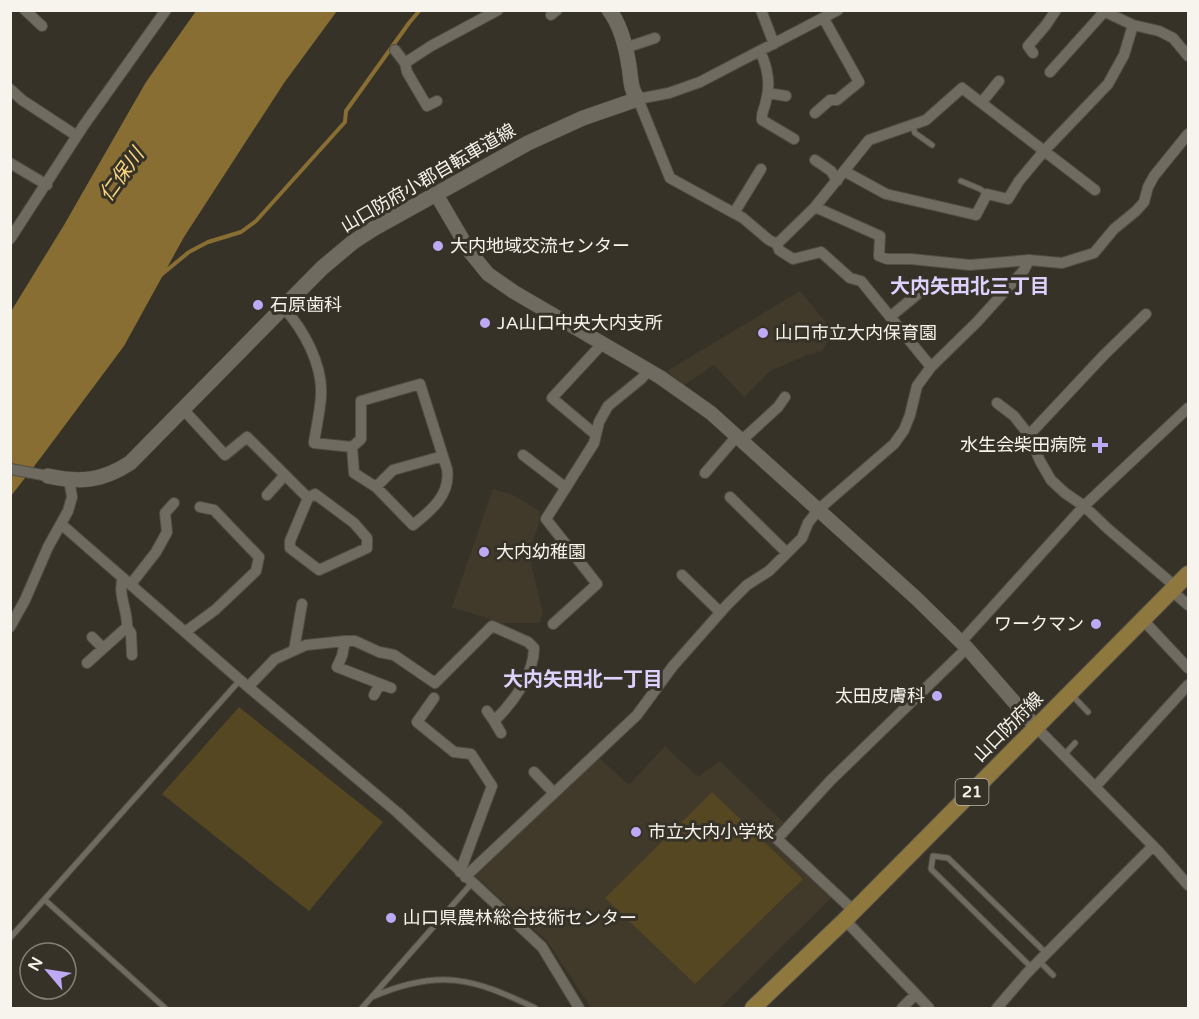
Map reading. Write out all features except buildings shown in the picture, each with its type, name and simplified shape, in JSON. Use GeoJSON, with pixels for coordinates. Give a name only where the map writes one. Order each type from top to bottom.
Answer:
{"type":"FeatureCollection","features":[{"type":"Feature","properties":{"kind":"main road"},"geometry":{"type":"LineString","coordinates":[[616,13],[632,89],[638,99]]}},
{"type":"Feature","properties":{"kind":"main road","name":"山口防府小郡自転車道線"},"geometry":{"type":"LineString","coordinates":[[46,476],[85,481],[112,474],[130,463],[322,268],[353,242],[528,143],[583,118],[638,99]]}},
{"type":"Feature","properties":{"kind":"main road","name":"山口防府線"},"geometry":{"type":"LineString","coordinates":[[753,1008],[849,916],[1188,574]]}},
{"type":"Feature","properties":{"kind":"street"},"geometry":{"type":"LineString","coordinates":[[11,239],[77,136],[166,10]]}},
{"type":"Feature","properties":{"kind":"street"},"geometry":{"type":"LineString","coordinates":[[405,63],[431,46],[498,10]]}},
{"type":"Feature","properties":{"kind":"street"},"geometry":{"type":"LineString","coordinates":[[761,10],[774,44]]}},
{"type":"Feature","properties":{"kind":"street"},"geometry":{"type":"LineString","coordinates":[[838,10],[700,82],[669,93],[638,99],[670,178],[743,218],[768,240],[777,244],[779,250],[793,259],[820,252],[850,278],[861,282],[931,367]]}},
{"type":"Feature","properties":{"kind":"street"},"geometry":{"type":"LineString","coordinates":[[1033,53],[1028,46],[1046,26],[1056,10]]}},
{"type":"Feature","properties":{"kind":"street"},"geometry":{"type":"LineString","coordinates":[[1050,72],[1103,11],[1133,25],[1159,31],[1173,38],[1188,56]]}},
{"type":"Feature","properties":{"kind":"street"},"geometry":{"type":"LineString","coordinates":[[29,12],[42,26]]}},
{"type":"Feature","properties":{"kind":"street"},"geometry":{"type":"LineString","coordinates":[[815,113],[828,96],[837,100],[859,82],[824,19]]}},
{"type":"Feature","properties":{"kind":"street"},"geometry":{"type":"LineString","coordinates":[[844,171],[886,194],[975,215],[987,194],[1008,199],[1019,181],[1044,151],[1108,84],[1124,54],[1133,25]]}},
{"type":"Feature","properties":{"kind":"street"},"geometry":{"type":"LineString","coordinates":[[625,48],[655,38]]}},
{"type":"Feature","properties":{"kind":"street"},"geometry":{"type":"LineString","coordinates":[[395,50],[405,63],[407,72],[428,106]]}},
{"type":"Feature","properties":{"kind":"street"},"geometry":{"type":"LineString","coordinates":[[760,51],[764,61],[768,93],[761,113],[762,120],[794,139]]}},
{"type":"Feature","properties":{"kind":"street"},"geometry":{"type":"LineString","coordinates":[[982,102],[999,81]]}},
{"type":"Feature","properties":{"kind":"street"},"geometry":{"type":"LineString","coordinates":[[777,244],[815,207],[869,140],[927,120],[962,88],[1095,190]]}},
{"type":"Feature","properties":{"kind":"street"},"geometry":{"type":"LineString","coordinates":[[10,89],[22,100],[77,136]]}},
{"type":"Feature","properties":{"kind":"street"},"geometry":{"type":"LineString","coordinates":[[768,93],[786,96]]}},
{"type":"Feature","properties":{"kind":"street"},"geometry":{"type":"LineString","coordinates":[[815,207],[880,236],[879,256],[888,259],[970,265],[1029,260],[1062,263],[1094,253],[1114,230],[1136,211],[1143,202],[1154,176],[1188,134]]}},
{"type":"Feature","properties":{"kind":"street"},"geometry":{"type":"LineString","coordinates":[[815,160],[831,171],[837,181]]}},
{"type":"Feature","properties":{"kind":"street"},"geometry":{"type":"LineString","coordinates":[[10,163],[47,185]]}},
{"type":"Feature","properties":{"kind":"street"},"geometry":{"type":"LineString","coordinates":[[734,213],[761,170]]}},
{"type":"Feature","properties":{"kind":"street"},"geometry":{"type":"LineString","coordinates":[[436,194],[470,252],[488,274],[514,292],[689,396],[908,590],[964,645],[1036,727],[1153,846],[1188,885]]}},
{"type":"Feature","properties":{"kind":"street"},"geometry":{"type":"LineString","coordinates":[[466,877],[637,715],[673,666],[720,612],[747,585],[769,572],[802,538],[808,524],[819,509],[894,444],[904,430],[910,415],[917,386],[931,367],[1024,270],[1029,260]]}},
{"type":"Feature","properties":{"kind":"street"},"geometry":{"type":"LineString","coordinates":[[891,316],[919,293]]}},
{"type":"Feature","properties":{"kind":"street"},"geometry":{"type":"LineString","coordinates":[[283,308],[293,319],[316,361],[321,394],[314,443],[352,447]]}},
{"type":"Feature","properties":{"kind":"street"},"geometry":{"type":"LineString","coordinates":[[1029,435],[1146,314]]}},
{"type":"Feature","properties":{"kind":"street"},"geometry":{"type":"LineString","coordinates":[[596,435],[552,398],[602,344]]}},
{"type":"Feature","properties":{"kind":"street"},"geometry":{"type":"LineString","coordinates":[[553,624],[597,584],[546,519],[594,443],[599,422],[608,406],[648,371]]}},
{"type":"Feature","properties":{"kind":"street"},"geometry":{"type":"LineString","coordinates":[[420,384],[443,456],[448,478],[447,488],[426,515],[413,525],[376,487],[351,477],[352,447],[361,438],[361,400],[420,384]]}},
{"type":"Feature","properties":{"kind":"street"},"geometry":{"type":"LineString","coordinates":[[705,473],[739,439],[778,407],[785,397]]}},
{"type":"Feature","properties":{"kind":"street"},"geometry":{"type":"LineString","coordinates":[[997,403],[1014,416],[1029,435],[1051,480],[1084,506],[1174,589],[1188,605]]}},
{"type":"Feature","properties":{"kind":"street"},"geometry":{"type":"LineString","coordinates":[[182,408],[225,454],[247,437],[308,498]]}},
{"type":"Feature","properties":{"kind":"street"},"geometry":{"type":"LineString","coordinates":[[929,1008],[915,995],[849,916],[777,839],[830,781],[964,645],[1084,506],[1188,408]]}},
{"type":"Feature","properties":{"kind":"street"},"geometry":{"type":"LineString","coordinates":[[523,455],[566,488]]}},
{"type":"Feature","properties":{"kind":"street"},"geometry":{"type":"LineString","coordinates":[[376,487],[393,470],[443,456]]}},
{"type":"Feature","properties":{"kind":"street"},"geometry":{"type":"LineString","coordinates":[[10,469],[46,476]]}},
{"type":"Feature","properties":{"kind":"street"},"geometry":{"type":"LineString","coordinates":[[267,495],[284,476]]}},
{"type":"Feature","properties":{"kind":"street"},"geometry":{"type":"LineString","coordinates":[[10,627],[25,600],[72,498],[69,480]]}},
{"type":"Feature","properties":{"kind":"street"},"geometry":{"type":"LineString","coordinates":[[315,494],[354,524],[367,538],[367,548],[319,570],[290,548],[290,542],[308,498],[315,494]]}},
{"type":"Feature","properties":{"kind":"street"},"geometry":{"type":"LineString","coordinates":[[730,497],[787,553]]}},
{"type":"Feature","properties":{"kind":"street"},"geometry":{"type":"LineString","coordinates":[[132,655],[131,633],[127,627],[128,615],[121,585],[156,552],[167,532],[165,513],[174,503]]}},
{"type":"Feature","properties":{"kind":"street"},"geometry":{"type":"LineString","coordinates":[[185,632],[215,610],[256,571],[259,557],[214,510],[200,507]]}},
{"type":"Feature","properties":{"kind":"street"},"geometry":{"type":"LineString","coordinates":[[61,524],[398,813],[542,947],[579,1008]]}},
{"type":"Feature","properties":{"kind":"street"},"geometry":{"type":"LineString","coordinates":[[682,575],[720,612]]}},
{"type":"Feature","properties":{"kind":"street"},"geometry":{"type":"LineString","coordinates":[[294,650],[302,604]]}},
{"type":"Feature","properties":{"kind":"street"},"geometry":{"type":"LineString","coordinates":[[1143,620],[1188,668]]}},
{"type":"Feature","properties":{"kind":"street"},"geometry":{"type":"LineString","coordinates":[[244,683],[274,659],[306,645],[345,641],[355,641],[379,652],[394,655],[435,683],[492,626],[528,642],[534,648],[534,661],[520,688],[494,721]]}},
{"type":"Feature","properties":{"kind":"street"},"geometry":{"type":"LineString","coordinates":[[87,663],[127,627]]}},
{"type":"Feature","properties":{"kind":"street"},"geometry":{"type":"LineString","coordinates":[[92,637],[102,648]]}},
{"type":"Feature","properties":{"kind":"street"},"geometry":{"type":"LineString","coordinates":[[345,641],[337,667],[386,686],[374,695]]}},
{"type":"Feature","properties":{"kind":"street"},"geometry":{"type":"LineString","coordinates":[[1095,787],[1188,685]]}},
{"type":"Feature","properties":{"kind":"street"},"geometry":{"type":"LineString","coordinates":[[434,698],[417,722],[454,752],[471,754],[492,786],[466,877]]}},
{"type":"Feature","properties":{"kind":"street"},"geometry":{"type":"LineString","coordinates":[[487,711],[501,733]]}},
{"type":"Feature","properties":{"kind":"street"},"geometry":{"type":"LineString","coordinates":[[534,772],[554,793]]}},
{"type":"Feature","properties":{"kind":"street"},"geometry":{"type":"LineString","coordinates":[[997,1008],[1039,961],[1153,846]]}},
{"type":"Feature","properties":{"kind":"street"},"geometry":{"type":"LineString","coordinates":[[902,1008],[915,995]]}},
{"type":"Feature","properties":{"kind":"lane"},"geometry":{"type":"LineString","coordinates":[[912,125],[915,133],[932,146]]}},
{"type":"Feature","properties":{"kind":"lane"},"geometry":{"type":"LineString","coordinates":[[961,182],[987,194]]}},
{"type":"Feature","properties":{"kind":"lane"},"geometry":{"type":"LineString","coordinates":[[10,938],[244,683]]}},
{"type":"Feature","properties":{"kind":"lane"},"geometry":{"type":"LineString","coordinates":[[1070,693],[1088,712]]}},
{"type":"Feature","properties":{"kind":"lane"},"geometry":{"type":"LineString","coordinates":[[1064,755],[1075,743]]}},
{"type":"Feature","properties":{"kind":"lane"},"geometry":{"type":"LineString","coordinates":[[1039,961],[931,869],[933,856],[948,858],[1053,975]]}},
{"type":"Feature","properties":{"kind":"lane"},"geometry":{"type":"LineString","coordinates":[[362,1008],[466,877]]}},
{"type":"Feature","properties":{"kind":"lane"},"geometry":{"type":"LineString","coordinates":[[45,900],[165,1008]]}},
{"type":"Feature","properties":{"kind":"lane"},"geometry":{"type":"LineString","coordinates":[[372,997],[414,981],[448,979],[492,988],[535,1008]]}},
{"type":"Feature","properties":{"kind":"shaded area"},"geometry":{"type":"Polygon","coordinates":[[[800,291],[833,331],[822,351],[770,371],[744,397],[714,365],[684,385],[667,371],[800,291]]]}},
{"type":"Feature","properties":{"kind":"shaded area"},"geometry":{"type":"Polygon","coordinates":[[[493,489],[513,495],[540,511],[539,524],[530,547],[531,564],[543,614],[539,623],[502,623],[452,607],[493,489]]]}},
{"type":"Feature","properties":{"kind":"shaded area"},"geometry":{"type":"Polygon","coordinates":[[[239,707],[383,822],[309,911],[162,794],[239,707]]]}},
{"type":"Feature","properties":{"kind":"shaded area"},"geometry":{"type":"Polygon","coordinates":[[[665,746],[698,777],[720,761],[784,823],[769,839],[833,896],[720,1008],[591,1008],[547,941],[472,873],[597,756],[629,785],[665,746]]]}},
{"type":"Feature","properties":{"kind":"shaded area"},"geometry":{"type":"Polygon","coordinates":[[[712,792],[803,879],[695,984],[605,898],[712,792]]]}},
{"type":"Feature","properties":{"kind":"water","name":"仁保川"},"geometry":{"type":"Polygon","coordinates":[[[196,11],[337,11],[284,83],[184,237],[124,346],[11,496],[10,313],[64,225],[146,82],[196,11]]]}},
{"type":"Feature","properties":{"kind":"waterway"},"geometry":{"type":"LineString","coordinates":[[161,275],[189,252],[208,242],[241,232],[256,221],[345,122],[346,111],[420,10]]}},
{"type":"Feature","properties":{"kind":"place","name":"大内地域交流センター"},"geometry":{"type":"Point","coordinates":[438,246]}},
{"type":"Feature","properties":{"kind":"place","name":"石原歯科"},"geometry":{"type":"Point","coordinates":[258,305]}},
{"type":"Feature","properties":{"kind":"place","name":"JA山口中央大内支所"},"geometry":{"type":"Point","coordinates":[485,323]}},
{"type":"Feature","properties":{"kind":"place","name":"山口市立大内保育園"},"geometry":{"type":"Point","coordinates":[763,333]}},
{"type":"Feature","properties":{"kind":"place","name":"水生会柴田病院"},"geometry":{"type":"Point","coordinates":[1100,445]}},
{"type":"Feature","properties":{"kind":"place","name":"大内幼稚園"},"geometry":{"type":"Point","coordinates":[484,552]}},
{"type":"Feature","properties":{"kind":"place","name":"ワークマン"},"geometry":{"type":"Point","coordinates":[1096,624]}},
{"type":"Feature","properties":{"kind":"place","name":"太田皮膚科"},"geometry":{"type":"Point","coordinates":[937,696]}},
{"type":"Feature","properties":{"kind":"place","name":"市立大内小学校"},"geometry":{"type":"Point","coordinates":[636,832]}},
{"type":"Feature","properties":{"kind":"place","name":"山口県農林総合技術センター"},"geometry":{"type":"Point","coordinates":[391,918]}},
{"type":"Feature","properties":{"kind":"district","name":"大内矢田北三丁目"},"geometry":{"type":"Point","coordinates":[970,287]}},
{"type":"Feature","properties":{"kind":"district","name":"大内矢田北一丁目"},"geometry":{"type":"Point","coordinates":[583,680]}}]}
